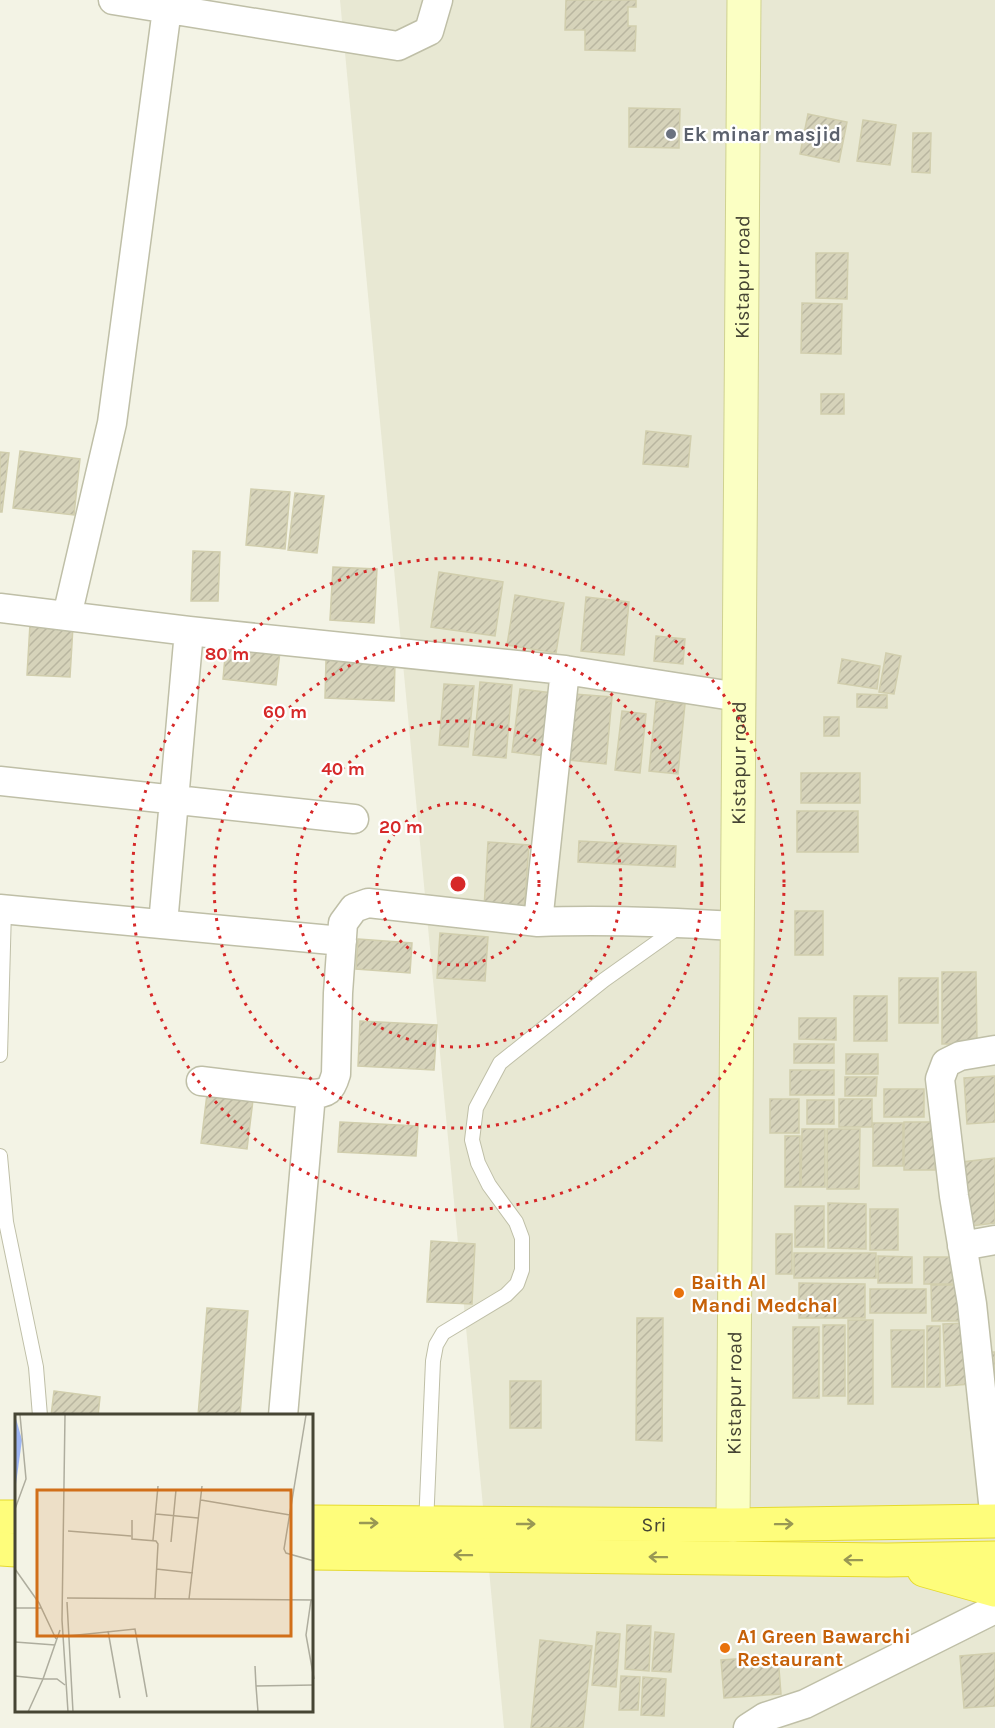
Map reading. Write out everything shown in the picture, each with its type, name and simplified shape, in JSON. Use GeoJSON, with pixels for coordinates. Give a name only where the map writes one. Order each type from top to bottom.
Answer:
{"type":"FeatureCollection","features":[{"type":"Feature","properties":{"kind":"highway","name":"Sri"},"geometry":{"type":"LineString","coordinates":[[314,1522],[425,1539],[733,1525],[995,1521]]}},
{"type":"Feature","properties":{"kind":"highway"},"geometry":{"type":"LineString","coordinates":[[314,1553],[425,1539],[887,1560],[995,1558]]}},
{"type":"Feature","properties":{"kind":"highway"},"geometry":{"type":"LineString","coordinates":[[887,1560],[995,1590]]}},
{"type":"Feature","properties":{"kind":"main road","name":"Kistapur road"},"geometry":{"type":"LineString","coordinates":[[733,1525],[744,0]]}},
{"type":"Feature","properties":{"kind":"street"},"geometry":{"type":"LineString","coordinates":[[113,0],[398,46],[429,31],[438,0]]}},
{"type":"Feature","properties":{"kind":"street"},"geometry":{"type":"LineString","coordinates":[[67,616],[112,423],[167,9]]}},
{"type":"Feature","properties":{"kind":"street"},"geometry":{"type":"LineString","coordinates":[[0,608],[189,631],[565,670],[739,697]]}},
{"type":"Feature","properties":{"kind":"street"},"geometry":{"type":"LineString","coordinates":[[163,924],[189,631]]}},
{"type":"Feature","properties":{"kind":"street"},"geometry":{"type":"LineString","coordinates":[[538,922],[565,670]]}},
{"type":"Feature","properties":{"kind":"street"},"geometry":{"type":"LineString","coordinates":[[0,781],[354,819]]}},
{"type":"Feature","properties":{"kind":"street"},"geometry":{"type":"LineString","coordinates":[[201,1081],[311,1094],[324,1093],[333,1086],[336,1074],[344,923],[354,908],[368,903],[538,922],[684,923],[737,926]]}},
{"type":"Feature","properties":{"kind":"street"},"geometry":{"type":"LineString","coordinates":[[2,910],[342,941]]}},
{"type":"Feature","properties":{"kind":"street"},"geometry":{"type":"LineString","coordinates":[[995,1050],[960,1056],[946,1063],[940,1079],[954,1196],[972,1304],[995,1521]]}},
{"type":"Feature","properties":{"kind":"street"},"geometry":{"type":"LineString","coordinates":[[283,1414],[311,1094]]}},
{"type":"Feature","properties":{"kind":"street"},"geometry":{"type":"LineString","coordinates":[[962,1246],[995,1240]]}},
{"type":"Feature","properties":{"kind":"street"},"geometry":{"type":"LineString","coordinates":[[748,1728],[765,1717],[805,1716],[995,1609]]}},
{"type":"Feature","properties":{"kind":"lane"},"geometry":{"type":"LineString","coordinates":[[0,1054],[2,910]]}},
{"type":"Feature","properties":{"kind":"lane"},"geometry":{"type":"LineString","coordinates":[[425,1539],[433,1361],[436,1345],[442,1333],[506,1295],[517,1284],[522,1269],[522,1238],[516,1222],[489,1185],[478,1163],[472,1140],[476,1108],[500,1063],[604,980],[684,923]]}},
{"type":"Feature","properties":{"kind":"lane"},"geometry":{"type":"LineString","coordinates":[[0,1156],[6,1222],[36,1367],[40,1414]]}},
{"type":"Feature","properties":{"kind":"shaded area"},"geometry":{"type":"Polygon","coordinates":[[[340,0],[995,0],[995,1728],[504,1728],[340,0]]]}},
{"type":"Feature","properties":{"kind":"building"},"geometry":{"type":"Polygon","coordinates":[[[566,0],[636,0],[636,7],[628,7],[628,26],[636,26],[635,51],[585,50],[585,30],[565,30],[566,0]]]}},
{"type":"Feature","properties":{"kind":"building"},"geometry":{"type":"Polygon","coordinates":[[[629,108],[680,109],[679,148],[629,147],[629,108]]]}},
{"type":"Feature","properties":{"kind":"building"},"geometry":{"type":"Polygon","coordinates":[[[808,114],[847,122],[839,162],[800,154],[808,114]]]}},
{"type":"Feature","properties":{"kind":"building"},"geometry":{"type":"Polygon","coordinates":[[[863,120],[896,125],[890,165],[857,161],[863,120]]]}},
{"type":"Feature","properties":{"kind":"building"},"geometry":{"type":"Polygon","coordinates":[[[913,133],[931,133],[930,173],[912,172],[913,133]]]}},
{"type":"Feature","properties":{"kind":"building"},"geometry":{"type":"Polygon","coordinates":[[[816,253],[848,253],[847,299],[816,298],[816,253]]]}},
{"type":"Feature","properties":{"kind":"building"},"geometry":{"type":"Polygon","coordinates":[[[802,303],[842,304],[841,354],[801,353],[802,303]]]}},
{"type":"Feature","properties":{"kind":"building"},"geometry":{"type":"Polygon","coordinates":[[[821,394],[844,394],[844,414],[821,414],[821,394]]]}},
{"type":"Feature","properties":{"kind":"building"},"geometry":{"type":"Polygon","coordinates":[[[646,431],[691,436],[688,467],[643,464],[646,431]]]}},
{"type":"Feature","properties":{"kind":"building"},"geometry":{"type":"Polygon","coordinates":[[[20,451],[80,459],[74,515],[13,508],[20,451]]]}},
{"type":"Feature","properties":{"kind":"building"},"geometry":{"type":"Polygon","coordinates":[[[0,452],[9,453],[2,512],[0,512],[0,452]]]}},
{"type":"Feature","properties":{"kind":"building"},"geometry":{"type":"Polygon","coordinates":[[[251,489],[290,492],[285,549],[246,545],[251,489]]]}},
{"type":"Feature","properties":{"kind":"building"},"geometry":{"type":"Polygon","coordinates":[[[295,493],[324,496],[317,553],[288,550],[295,493]]]}},
{"type":"Feature","properties":{"kind":"building"},"geometry":{"type":"Polygon","coordinates":[[[193,551],[220,552],[218,601],[191,601],[193,551]]]}},
{"type":"Feature","properties":{"kind":"building"},"geometry":{"type":"Polygon","coordinates":[[[333,567],[377,569],[374,623],[330,620],[333,567]]]}},
{"type":"Feature","properties":{"kind":"building"},"geometry":{"type":"Polygon","coordinates":[[[439,572],[503,582],[495,636],[431,627],[439,572]]]}},
{"type":"Feature","properties":{"kind":"building"},"geometry":{"type":"Polygon","coordinates":[[[515,595],[564,603],[556,653],[507,645],[515,595]]]}},
{"type":"Feature","properties":{"kind":"building"},"geometry":{"type":"Polygon","coordinates":[[[586,597],[629,602],[624,655],[581,651],[586,597]]]}},
{"type":"Feature","properties":{"kind":"building"},"geometry":{"type":"Polygon","coordinates":[[[30,624],[73,626],[70,677],[27,675],[30,624]]]}},
{"type":"Feature","properties":{"kind":"building"},"geometry":{"type":"Polygon","coordinates":[[[656,636],[685,639],[683,664],[654,661],[656,636]]]}},
{"type":"Feature","properties":{"kind":"building"},"geometry":{"type":"Polygon","coordinates":[[[226,646],[280,652],[276,685],[223,679],[226,646]]]}},
{"type":"Feature","properties":{"kind":"building"},"geometry":{"type":"Polygon","coordinates":[[[886,653],[901,656],[894,694],[879,692],[886,653]]]}},
{"type":"Feature","properties":{"kind":"building"},"geometry":{"type":"Polygon","coordinates":[[[842,659],[880,666],[877,689],[838,683],[842,659]]]}},
{"type":"Feature","properties":{"kind":"building"},"geometry":{"type":"Polygon","coordinates":[[[326,660],[395,663],[394,701],[325,698],[326,660]]]}},
{"type":"Feature","properties":{"kind":"building"},"geometry":{"type":"Polygon","coordinates":[[[480,682],[512,685],[506,758],[473,755],[480,682]]]}},
{"type":"Feature","properties":{"kind":"building"},"geometry":{"type":"Polygon","coordinates":[[[444,684],[474,686],[468,747],[439,745],[444,684]]]}},
{"type":"Feature","properties":{"kind":"building"},"geometry":{"type":"Polygon","coordinates":[[[520,689],[553,693],[545,756],[512,752],[520,689]]]}},
{"type":"Feature","properties":{"kind":"building"},"geometry":{"type":"Polygon","coordinates":[[[574,694],[612,697],[606,764],[569,760],[574,694]]]}},
{"type":"Feature","properties":{"kind":"building"},"geometry":{"type":"Polygon","coordinates":[[[857,694],[887,695],[887,708],[857,707],[857,694]]]}},
{"type":"Feature","properties":{"kind":"building"},"geometry":{"type":"Polygon","coordinates":[[[656,701],[685,704],[678,774],[649,771],[656,701]]]}},
{"type":"Feature","properties":{"kind":"building"},"geometry":{"type":"Polygon","coordinates":[[[622,711],[646,714],[640,773],[615,770],[622,711]]]}},
{"type":"Feature","properties":{"kind":"building"},"geometry":{"type":"Polygon","coordinates":[[[824,717],[839,717],[839,736],[824,736],[824,717]]]}},
{"type":"Feature","properties":{"kind":"building"},"geometry":{"type":"Polygon","coordinates":[[[801,773],[860,773],[860,803],[801,803],[801,773]]]}},
{"type":"Feature","properties":{"kind":"building"},"geometry":{"type":"Polygon","coordinates":[[[797,811],[858,811],[858,852],[797,852],[797,811]]]}},
{"type":"Feature","properties":{"kind":"building"},"geometry":{"type":"Polygon","coordinates":[[[579,841],[676,846],[675,867],[578,862],[579,841]]]}},
{"type":"Feature","properties":{"kind":"building"},"geometry":{"type":"Polygon","coordinates":[[[488,842],[529,845],[524,911],[484,908],[488,842]]]}},
{"type":"Feature","properties":{"kind":"building"},"geometry":{"type":"Polygon","coordinates":[[[795,911],[823,911],[823,955],[795,955],[795,911]]]}},
{"type":"Feature","properties":{"kind":"building"},"geometry":{"type":"Polygon","coordinates":[[[440,933],[488,937],[485,981],[437,978],[440,933]]]}},
{"type":"Feature","properties":{"kind":"building"},"geometry":{"type":"Polygon","coordinates":[[[358,939],[412,943],[410,973],[356,969],[358,939]]]}},
{"type":"Feature","properties":{"kind":"building"},"geometry":{"type":"Polygon","coordinates":[[[942,972],[976,972],[977,1044],[942,1044],[942,972]]]}},
{"type":"Feature","properties":{"kind":"building"},"geometry":{"type":"Polygon","coordinates":[[[899,978],[938,978],[938,1023],[899,1023],[899,978]]]}},
{"type":"Feature","properties":{"kind":"building"},"geometry":{"type":"Polygon","coordinates":[[[854,996],[887,996],[887,1041],[854,1041],[854,996]]]}},
{"type":"Feature","properties":{"kind":"building"},"geometry":{"type":"Polygon","coordinates":[[[799,1018],[836,1018],[836,1040],[799,1039],[799,1018]]]}},
{"type":"Feature","properties":{"kind":"building"},"geometry":{"type":"Polygon","coordinates":[[[360,1021],[437,1025],[434,1070],[358,1066],[360,1021]]]}},
{"type":"Feature","properties":{"kind":"building"},"geometry":{"type":"Polygon","coordinates":[[[794,1044],[834,1044],[834,1063],[794,1063],[794,1044]]]}},
{"type":"Feature","properties":{"kind":"building"},"geometry":{"type":"Polygon","coordinates":[[[846,1054],[878,1054],[878,1074],[846,1074],[846,1054]]]}},
{"type":"Feature","properties":{"kind":"building"},"geometry":{"type":"Polygon","coordinates":[[[790,1070],[834,1070],[834,1095],[790,1095],[790,1070]]]}},
{"type":"Feature","properties":{"kind":"building"},"geometry":{"type":"Polygon","coordinates":[[[995,1076],[995,1122],[967,1124],[964,1078],[995,1076]]]}},
{"type":"Feature","properties":{"kind":"building"},"geometry":{"type":"Polygon","coordinates":[[[845,1077],[877,1077],[876,1096],[845,1096],[845,1077]]]}},
{"type":"Feature","properties":{"kind":"building"},"geometry":{"type":"Polygon","coordinates":[[[884,1089],[924,1089],[924,1117],[884,1117],[884,1089]]]}},
{"type":"Feature","properties":{"kind":"building"},"geometry":{"type":"Polygon","coordinates":[[[207,1094],[253,1100],[247,1149],[201,1143],[207,1094]]]}},
{"type":"Feature","properties":{"kind":"building"},"geometry":{"type":"Polygon","coordinates":[[[770,1099],[799,1099],[799,1133],[770,1133],[770,1099]]]}},
{"type":"Feature","properties":{"kind":"building"},"geometry":{"type":"Polygon","coordinates":[[[839,1099],[872,1099],[872,1127],[839,1127],[839,1099]]]}},
{"type":"Feature","properties":{"kind":"building"},"geometry":{"type":"Polygon","coordinates":[[[807,1100],[834,1100],[834,1124],[807,1124],[807,1100]]]}},
{"type":"Feature","properties":{"kind":"building"},"geometry":{"type":"Polygon","coordinates":[[[340,1122],[418,1126],[416,1156],[338,1152],[340,1122]]]}},
{"type":"Feature","properties":{"kind":"building"},"geometry":{"type":"Polygon","coordinates":[[[904,1122],[935,1122],[935,1170],[904,1170],[904,1122]]]}},
{"type":"Feature","properties":{"kind":"building"},"geometry":{"type":"Polygon","coordinates":[[[873,1123],[903,1123],[903,1166],[873,1166],[873,1123]]]}},
{"type":"Feature","properties":{"kind":"building"},"geometry":{"type":"Polygon","coordinates":[[[802,1129],[825,1129],[825,1187],[801,1187],[802,1129]]]}},
{"type":"Feature","properties":{"kind":"building"},"geometry":{"type":"Polygon","coordinates":[[[827,1129],[860,1129],[859,1189],[827,1189],[827,1129]]]}},
{"type":"Feature","properties":{"kind":"building"},"geometry":{"type":"Polygon","coordinates":[[[785,1136],[800,1136],[800,1187],[785,1187],[785,1136]]]}},
{"type":"Feature","properties":{"kind":"building"},"geometry":{"type":"Polygon","coordinates":[[[995,1158],[995,1223],[971,1226],[962,1162],[995,1158]]]}},
{"type":"Feature","properties":{"kind":"building"},"geometry":{"type":"Polygon","coordinates":[[[828,1203],[866,1204],[866,1249],[828,1248],[828,1203]]]}},
{"type":"Feature","properties":{"kind":"building"},"geometry":{"type":"Polygon","coordinates":[[[795,1206],[824,1206],[824,1247],[795,1247],[795,1206]]]}},
{"type":"Feature","properties":{"kind":"building"},"geometry":{"type":"Polygon","coordinates":[[[870,1209],[898,1209],[898,1250],[870,1250],[870,1209]]]}},
{"type":"Feature","properties":{"kind":"building"},"geometry":{"type":"Polygon","coordinates":[[[776,1234],[792,1234],[792,1274],[776,1274],[776,1234]]]}},
{"type":"Feature","properties":{"kind":"building"},"geometry":{"type":"Polygon","coordinates":[[[431,1241],[475,1244],[472,1304],[427,1302],[431,1241]]]}},
{"type":"Feature","properties":{"kind":"building"},"geometry":{"type":"Polygon","coordinates":[[[794,1253],[876,1253],[876,1278],[794,1278],[794,1253]]]}},
{"type":"Feature","properties":{"kind":"building"},"geometry":{"type":"Polygon","coordinates":[[[878,1256],[912,1257],[912,1283],[878,1283],[878,1256]]]}},
{"type":"Feature","properties":{"kind":"building"},"geometry":{"type":"Polygon","coordinates":[[[924,1257],[957,1257],[957,1284],[924,1284],[924,1257]]]}},
{"type":"Feature","properties":{"kind":"building"},"geometry":{"type":"Polygon","coordinates":[[[799,1283],[865,1284],[865,1318],[799,1318],[799,1283]]]}},
{"type":"Feature","properties":{"kind":"building"},"geometry":{"type":"Polygon","coordinates":[[[931,1285],[964,1285],[964,1321],[932,1321],[931,1285]]]}},
{"type":"Feature","properties":{"kind":"building"},"geometry":{"type":"Polygon","coordinates":[[[870,1289],[926,1289],[926,1313],[870,1313],[870,1289]]]}},
{"type":"Feature","properties":{"kind":"building"},"geometry":{"type":"Polygon","coordinates":[[[207,1308],[248,1311],[240,1414],[198,1414],[207,1308]]]}},
{"type":"Feature","properties":{"kind":"building"},"geometry":{"type":"Polygon","coordinates":[[[637,1318],[663,1318],[662,1441],[636,1440],[637,1318]]]}},
{"type":"Feature","properties":{"kind":"building"},"geometry":{"type":"Polygon","coordinates":[[[848,1320],[873,1320],[873,1404],[848,1404],[848,1320]]]}},
{"type":"Feature","properties":{"kind":"building"},"geometry":{"type":"Polygon","coordinates":[[[967,1323],[970,1384],[946,1386],[943,1324],[967,1323]]]}},
{"type":"Feature","properties":{"kind":"building"},"geometry":{"type":"Polygon","coordinates":[[[823,1325],[845,1325],[845,1396],[823,1396],[823,1325]]]}},
{"type":"Feature","properties":{"kind":"building"},"geometry":{"type":"Polygon","coordinates":[[[927,1326],[940,1326],[940,1387],[927,1387],[927,1326]]]}},
{"type":"Feature","properties":{"kind":"building"},"geometry":{"type":"Polygon","coordinates":[[[793,1327],[819,1327],[819,1398],[793,1398],[793,1327]]]}},
{"type":"Feature","properties":{"kind":"building"},"geometry":{"type":"Polygon","coordinates":[[[891,1330],[924,1330],[924,1387],[892,1387],[891,1330]]]}},
{"type":"Feature","properties":{"kind":"building"},"geometry":{"type":"Polygon","coordinates":[[[985,1352],[995,1352],[995,1387],[985,1352]]]}},
{"type":"Feature","properties":{"kind":"building"},"geometry":{"type":"Polygon","coordinates":[[[510,1381],[541,1381],[541,1428],[510,1428],[510,1381]]]}},
{"type":"Feature","properties":{"kind":"building"},"geometry":{"type":"Polygon","coordinates":[[[54,1391],[100,1397],[98,1414],[51,1414],[54,1391]]]}},
{"type":"Feature","properties":{"kind":"building"},"geometry":{"type":"Polygon","coordinates":[[[627,1625],[651,1626],[649,1671],[625,1669],[627,1625]]]}},
{"type":"Feature","properties":{"kind":"building"},"geometry":{"type":"Polygon","coordinates":[[[597,1632],[620,1634],[616,1687],[592,1685],[597,1632]]]}},
{"type":"Feature","properties":{"kind":"building"},"geometry":{"type":"Polygon","coordinates":[[[655,1632],[674,1634],[671,1672],[652,1671],[655,1632]]]}},
{"type":"Feature","properties":{"kind":"building"},"geometry":{"type":"Polygon","coordinates":[[[540,1640],[592,1646],[583,1728],[531,1728],[540,1640]]]}},
{"type":"Feature","properties":{"kind":"building"},"geometry":{"type":"Polygon","coordinates":[[[995,1653],[995,1706],[964,1708],[960,1656],[995,1653]]]}},
{"type":"Feature","properties":{"kind":"building"},"geometry":{"type":"Polygon","coordinates":[[[778,1656],[781,1694],[724,1698],[721,1660],[778,1656]]]}},
{"type":"Feature","properties":{"kind":"building"},"geometry":{"type":"Polygon","coordinates":[[[621,1676],[640,1677],[638,1710],[619,1710],[621,1676]]]}},
{"type":"Feature","properties":{"kind":"building"},"geometry":{"type":"Polygon","coordinates":[[[643,1677],[666,1679],[664,1716],[641,1715],[643,1677]]]}},
{"type":"Feature","properties":{"kind":"place","name":"Ek minar masjid"},"geometry":{"type":"Point","coordinates":[671,134]}},
{"type":"Feature","properties":{"kind":"place","name":"Baith Al Mandi Medchal"},"geometry":{"type":"Point","coordinates":[679,1293]}},
{"type":"Feature","properties":{"kind":"place","name":"A1 Green Bawarchi Restaurant"},"geometry":{"type":"Point","coordinates":[725,1648]}}]}
